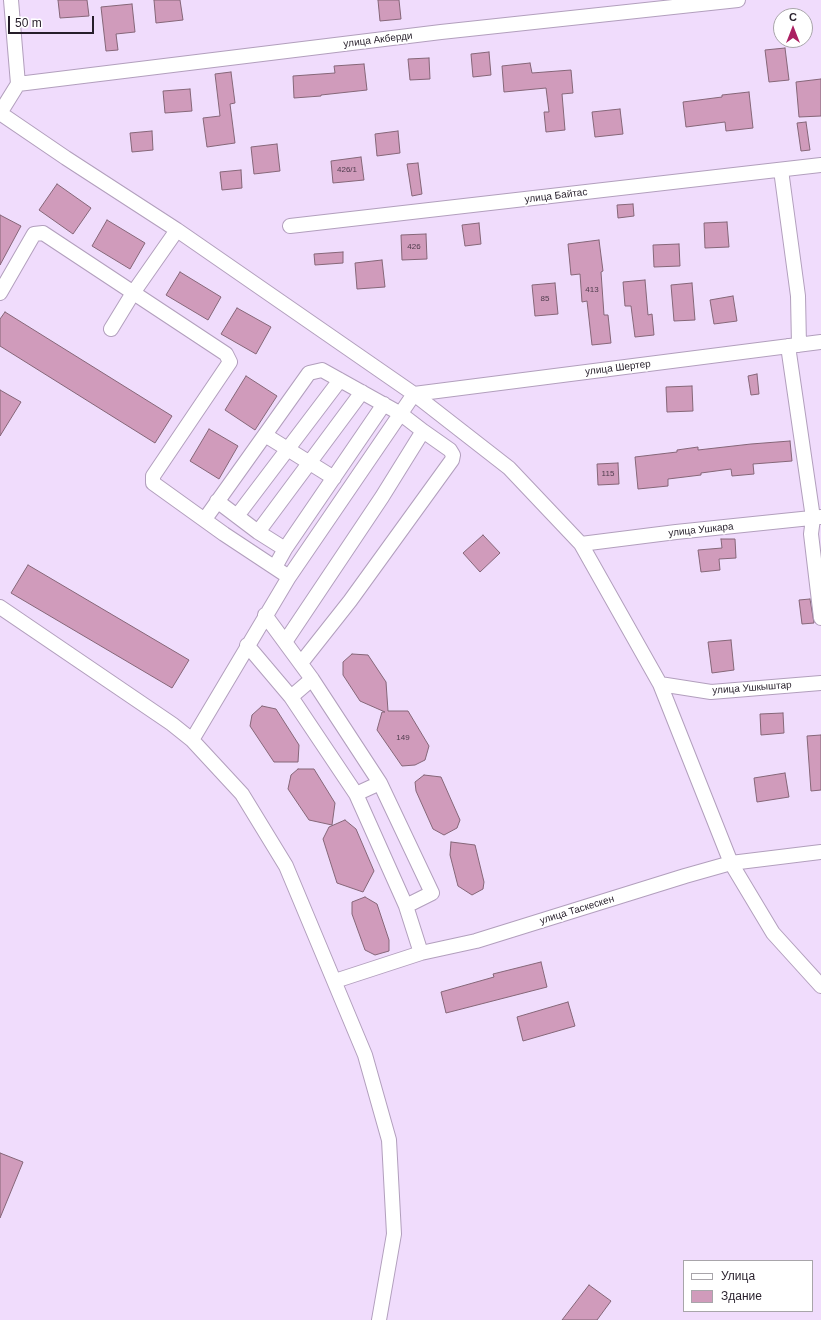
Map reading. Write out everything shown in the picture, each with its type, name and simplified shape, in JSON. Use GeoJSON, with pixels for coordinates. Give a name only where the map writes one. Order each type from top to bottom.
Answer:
{"type":"FeatureCollection","features":[{"type":"Feature","properties":{"kind":"street"},"geometry":{"type":"LineString","coordinates":[[11,0],[18,84],[0,113],[177,230],[414,394],[509,468],[581,544],[660,684],[731,863],[773,933],[821,986]]}},
{"type":"Feature","properties":{"kind":"street","name":"улица Акберди"},"geometry":{"type":"LineString","coordinates":[[18,84],[440,32],[738,0]]}},
{"type":"Feature","properties":{"kind":"street","name":"улица Байтас"},"geometry":{"type":"LineString","coordinates":[[290,226],[821,165]]}},
{"type":"Feature","properties":{"kind":"street"},"geometry":{"type":"LineString","coordinates":[[781,170],[798,296],[794,345],[817,517],[811,534],[821,618]]}},
{"type":"Feature","properties":{"kind":"street"},"geometry":{"type":"LineString","coordinates":[[111,329],[132,293],[177,230]]}},
{"type":"Feature","properties":{"kind":"street"},"geometry":{"type":"LineString","coordinates":[[0,293],[34,234],[43,233],[226,354],[230,362],[153,476],[154,483],[289,577]]}},
{"type":"Feature","properties":{"kind":"street","name":"улица Шертер"},"geometry":{"type":"LineString","coordinates":[[414,394],[821,342]]}},
{"type":"Feature","properties":{"kind":"street"},"geometry":{"type":"LineString","coordinates":[[205,519],[309,373],[322,370],[401,414],[450,450],[453,455],[452,460],[350,600],[301,663]]}},
{"type":"Feature","properties":{"kind":"street"},"geometry":{"type":"LineString","coordinates":[[237,516],[340,380]]}},
{"type":"Feature","properties":{"kind":"street"},"geometry":{"type":"LineString","coordinates":[[258,532],[362,392]]}},
{"type":"Feature","properties":{"kind":"street"},"geometry":{"type":"LineString","coordinates":[[192,740],[247,645],[289,577],[414,394]]}},
{"type":"Feature","properties":{"kind":"street"},"geometry":{"type":"LineString","coordinates":[[275,567],[285,549],[384,404]]}},
{"type":"Feature","properties":{"kind":"street"},"geometry":{"type":"LineString","coordinates":[[285,642],[382,497],[423,431]]}},
{"type":"Feature","properties":{"kind":"street"},"geometry":{"type":"LineString","coordinates":[[265,435],[334,478]]}},
{"type":"Feature","properties":{"kind":"street"},"geometry":{"type":"LineString","coordinates":[[217,501],[258,532],[285,549]]}},
{"type":"Feature","properties":{"kind":"street","name":"улица Ушкара"},"geometry":{"type":"LineString","coordinates":[[581,544],[817,517]]}},
{"type":"Feature","properties":{"kind":"street"},"geometry":{"type":"LineString","coordinates":[[0,607],[172,724],[192,740],[242,794],[286,866],[365,1055],[389,1140],[394,1234],[379,1320]]}},
{"type":"Feature","properties":{"kind":"street"},"geometry":{"type":"LineString","coordinates":[[265,615],[312,679],[380,783],[432,893],[406,906]]}},
{"type":"Feature","properties":{"kind":"street"},"geometry":{"type":"LineString","coordinates":[[247,645],[291,697],[356,794],[406,906],[421,954]]}},
{"type":"Feature","properties":{"kind":"street"},"geometry":{"type":"LineString","coordinates":[[291,697],[312,679]]}},
{"type":"Feature","properties":{"kind":"street","name":"улица Ушкыштар"},"geometry":{"type":"LineString","coordinates":[[660,684],[711,692],[821,683]]}},
{"type":"Feature","properties":{"kind":"street"},"geometry":{"type":"LineString","coordinates":[[356,794],[380,783]]}},
{"type":"Feature","properties":{"kind":"street","name":"улица Таскескен"},"geometry":{"type":"LineString","coordinates":[[335,981],[421,954],[476,941],[731,863],[821,852]]}},
{"type":"Feature","properties":{"kind":"building"},"geometry":{"type":"Polygon","coordinates":[[[58,0],[87,0],[89,16],[60,18],[58,0]]]}},
{"type":"Feature","properties":{"kind":"building"},"geometry":{"type":"Polygon","coordinates":[[[154,0],[180,0],[183,20],[156,23],[154,0]]]}},
{"type":"Feature","properties":{"kind":"building"},"geometry":{"type":"Polygon","coordinates":[[[378,0],[399,0],[401,19],[380,21],[378,0]]]}},
{"type":"Feature","properties":{"kind":"building"},"geometry":{"type":"Polygon","coordinates":[[[132,4],[135,32],[116,34],[118,50],[106,51],[101,7],[132,4]]]}},
{"type":"Feature","properties":{"kind":"building"},"geometry":{"type":"Polygon","coordinates":[[[785,48],[789,80],[769,82],[765,50],[785,48]]]}},
{"type":"Feature","properties":{"kind":"building"},"geometry":{"type":"Polygon","coordinates":[[[489,52],[491,75],[473,77],[471,54],[489,52]]]}},
{"type":"Feature","properties":{"kind":"building"},"geometry":{"type":"Polygon","coordinates":[[[429,58],[430,79],[410,80],[408,59],[429,58]]]}},
{"type":"Feature","properties":{"kind":"building"},"geometry":{"type":"Polygon","coordinates":[[[530,63],[532,73],[571,70],[573,93],[562,94],[565,130],[546,132],[544,112],[549,112],[546,88],[504,92],[502,66],[530,63]]]}},
{"type":"Feature","properties":{"kind":"building"},"geometry":{"type":"Polygon","coordinates":[[[364,64],[367,90],[294,98],[293,76],[335,73],[334,66],[364,64]]]}},
{"type":"Feature","properties":{"kind":"building"},"geometry":{"type":"Polygon","coordinates":[[[231,72],[235,103],[230,104],[235,143],[207,147],[203,118],[220,116],[215,74],[231,72]]]}},
{"type":"Feature","properties":{"kind":"building"},"geometry":{"type":"Polygon","coordinates":[[[821,79],[821,116],[799,117],[796,82],[821,79]]]}},
{"type":"Feature","properties":{"kind":"building"},"geometry":{"type":"Polygon","coordinates":[[[190,89],[192,111],[165,113],[163,91],[190,89]]]}},
{"type":"Feature","properties":{"kind":"building"},"geometry":{"type":"Polygon","coordinates":[[[749,92],[753,128],[726,131],[725,122],[686,127],[683,102],[749,92]]]}},
{"type":"Feature","properties":{"kind":"building"},"geometry":{"type":"Polygon","coordinates":[[[620,109],[623,134],[595,137],[592,112],[620,109]]]}},
{"type":"Feature","properties":{"kind":"building"},"geometry":{"type":"Polygon","coordinates":[[[806,122],[810,150],[801,151],[797,123],[806,122]]]}},
{"type":"Feature","properties":{"kind":"building"},"geometry":{"type":"Polygon","coordinates":[[[152,131],[153,150],[132,152],[130,133],[152,131]]]}},
{"type":"Feature","properties":{"kind":"building"},"geometry":{"type":"Polygon","coordinates":[[[398,131],[400,153],[377,156],[375,134],[398,131]]]}},
{"type":"Feature","properties":{"kind":"building"},"geometry":{"type":"Polygon","coordinates":[[[277,144],[280,171],[254,174],[251,147],[277,144]]]}},
{"type":"Feature","properties":{"kind":"building"},"geometry":{"type":"Polygon","coordinates":[[[361,157],[364,180],[333,183],[331,161],[361,157]]]}},
{"type":"Feature","properties":{"kind":"building"},"geometry":{"type":"Polygon","coordinates":[[[418,163],[422,194],[412,196],[407,164],[418,163]]]}},
{"type":"Feature","properties":{"kind":"building"},"geometry":{"type":"Polygon","coordinates":[[[241,170],[242,188],[222,190],[220,172],[241,170]]]}},
{"type":"Feature","properties":{"kind":"building"},"geometry":{"type":"Polygon","coordinates":[[[57,184],[91,208],[73,234],[39,210],[57,184]]]}},
{"type":"Feature","properties":{"kind":"building"},"geometry":{"type":"Polygon","coordinates":[[[633,204],[634,216],[618,218],[617,205],[633,204]]]}},
{"type":"Feature","properties":{"kind":"building"},"geometry":{"type":"Polygon","coordinates":[[[0,215],[21,226],[0,265],[0,215]]]}},
{"type":"Feature","properties":{"kind":"building"},"geometry":{"type":"Polygon","coordinates":[[[107,220],[145,243],[130,269],[92,246],[107,220]]]}},
{"type":"Feature","properties":{"kind":"building"},"geometry":{"type":"Polygon","coordinates":[[[727,222],[729,247],[705,248],[704,223],[727,222]]]}},
{"type":"Feature","properties":{"kind":"building"},"geometry":{"type":"Polygon","coordinates":[[[479,223],[481,244],[465,246],[462,225],[479,223]]]}},
{"type":"Feature","properties":{"kind":"building"},"geometry":{"type":"Polygon","coordinates":[[[426,234],[427,259],[402,260],[401,235],[426,234]]]}},
{"type":"Feature","properties":{"kind":"building"},"geometry":{"type":"Polygon","coordinates":[[[599,240],[603,271],[601,272],[604,315],[608,315],[611,343],[592,345],[587,301],[582,302],[580,274],[571,275],[568,244],[599,240]]]}},
{"type":"Feature","properties":{"kind":"building"},"geometry":{"type":"Polygon","coordinates":[[[679,244],[680,266],[654,267],[653,245],[679,244]]]}},
{"type":"Feature","properties":{"kind":"building"},"geometry":{"type":"Polygon","coordinates":[[[343,252],[343,263],[315,265],[314,254],[343,252]]]}},
{"type":"Feature","properties":{"kind":"building"},"geometry":{"type":"Polygon","coordinates":[[[382,260],[385,287],[357,289],[355,263],[382,260]]]}},
{"type":"Feature","properties":{"kind":"building"},"geometry":{"type":"Polygon","coordinates":[[[180,272],[221,297],[208,320],[166,295],[180,272]]]}},
{"type":"Feature","properties":{"kind":"building"},"geometry":{"type":"Polygon","coordinates":[[[645,280],[648,315],[652,314],[654,335],[635,337],[631,306],[625,306],[623,282],[645,280]]]}},
{"type":"Feature","properties":{"kind":"building"},"geometry":{"type":"Polygon","coordinates":[[[555,283],[558,314],[535,316],[532,285],[555,283]]]}},
{"type":"Feature","properties":{"kind":"building"},"geometry":{"type":"Polygon","coordinates":[[[692,283],[695,320],[674,321],[671,285],[692,283]]]}},
{"type":"Feature","properties":{"kind":"building"},"geometry":{"type":"Polygon","coordinates":[[[733,296],[737,321],[714,324],[710,300],[733,296]]]}},
{"type":"Feature","properties":{"kind":"building"},"geometry":{"type":"Polygon","coordinates":[[[237,308],[271,327],[256,354],[221,334],[237,308]]]}},
{"type":"Feature","properties":{"kind":"building"},"geometry":{"type":"Polygon","coordinates":[[[5,312],[172,416],[155,443],[0,346],[0,319],[5,312]]]}},
{"type":"Feature","properties":{"kind":"building"},"geometry":{"type":"Polygon","coordinates":[[[757,374],[759,394],[751,395],[748,376],[757,374]]]}},
{"type":"Feature","properties":{"kind":"building"},"geometry":{"type":"Polygon","coordinates":[[[246,376],[277,396],[255,430],[225,410],[246,376]]]}},
{"type":"Feature","properties":{"kind":"building"},"geometry":{"type":"Polygon","coordinates":[[[692,386],[693,411],[667,412],[666,387],[692,386]]]}},
{"type":"Feature","properties":{"kind":"building"},"geometry":{"type":"Polygon","coordinates":[[[0,390],[21,402],[0,436],[0,390]]]}},
{"type":"Feature","properties":{"kind":"building"},"geometry":{"type":"Polygon","coordinates":[[[209,429],[238,446],[219,479],[190,461],[209,429]]]}},
{"type":"Feature","properties":{"kind":"building"},"geometry":{"type":"Polygon","coordinates":[[[790,441],[792,461],[753,464],[754,474],[732,476],[731,469],[701,473],[701,475],[668,479],[668,486],[638,489],[635,457],[677,452],[677,450],[698,447],[698,450],[790,441]]]}},
{"type":"Feature","properties":{"kind":"building"},"geometry":{"type":"Polygon","coordinates":[[[618,463],[619,484],[598,485],[597,464],[618,463]]]}},
{"type":"Feature","properties":{"kind":"building"},"geometry":{"type":"Polygon","coordinates":[[[483,535],[500,553],[480,572],[463,553],[483,535]]]}},
{"type":"Feature","properties":{"kind":"building"},"geometry":{"type":"Polygon","coordinates":[[[721,539],[735,539],[736,558],[719,559],[720,570],[701,572],[698,550],[722,548],[721,539]]]}},
{"type":"Feature","properties":{"kind":"building"},"geometry":{"type":"Polygon","coordinates":[[[28,565],[189,660],[172,688],[11,593],[28,565]]]}},
{"type":"Feature","properties":{"kind":"building"},"geometry":{"type":"Polygon","coordinates":[[[810,599],[814,623],[802,624],[799,600],[810,599]]]}},
{"type":"Feature","properties":{"kind":"building"},"geometry":{"type":"Polygon","coordinates":[[[731,640],[734,670],[712,673],[708,642],[731,640]]]}},
{"type":"Feature","properties":{"kind":"building"},"geometry":{"type":"Polygon","coordinates":[[[352,654],[368,655],[386,682],[388,711],[408,711],[429,746],[425,760],[415,765],[402,766],[377,730],[382,712],[385,712],[360,701],[343,675],[343,662],[352,654]]]}},
{"type":"Feature","properties":{"kind":"building"},"geometry":{"type":"Polygon","coordinates":[[[262,706],[276,709],[299,745],[298,762],[274,762],[250,726],[252,715],[262,706]]]}},
{"type":"Feature","properties":{"kind":"building"},"geometry":{"type":"Polygon","coordinates":[[[783,713],[784,733],[761,735],[760,714],[783,713]]]}},
{"type":"Feature","properties":{"kind":"building"},"geometry":{"type":"Polygon","coordinates":[[[821,735],[821,790],[811,791],[807,736],[821,735]]]}},
{"type":"Feature","properties":{"kind":"building"},"geometry":{"type":"Polygon","coordinates":[[[298,769],[314,769],[335,803],[332,825],[309,820],[288,789],[291,775],[298,769]]]}},
{"type":"Feature","properties":{"kind":"building"},"geometry":{"type":"Polygon","coordinates":[[[785,773],[789,797],[757,802],[754,778],[785,773]]]}},
{"type":"Feature","properties":{"kind":"building"},"geometry":{"type":"Polygon","coordinates":[[[424,775],[441,777],[460,820],[457,828],[444,835],[433,829],[416,791],[415,782],[424,775]]]}},
{"type":"Feature","properties":{"kind":"building"},"geometry":{"type":"Polygon","coordinates":[[[345,820],[356,829],[374,871],[363,892],[337,883],[323,839],[329,827],[345,820]]]}},
{"type":"Feature","properties":{"kind":"building"},"geometry":{"type":"Polygon","coordinates":[[[451,842],[475,845],[484,882],[483,889],[472,895],[458,886],[450,855],[451,842]]]}},
{"type":"Feature","properties":{"kind":"building"},"geometry":{"type":"Polygon","coordinates":[[[365,897],[377,904],[389,940],[389,951],[375,955],[365,950],[352,914],[352,902],[365,897]]]}},
{"type":"Feature","properties":{"kind":"building"},"geometry":{"type":"Polygon","coordinates":[[[541,962],[547,987],[446,1013],[441,992],[494,977],[493,974],[541,962]]]}},
{"type":"Feature","properties":{"kind":"building"},"geometry":{"type":"Polygon","coordinates":[[[568,1002],[575,1026],[523,1041],[517,1017],[568,1002]]]}},
{"type":"Feature","properties":{"kind":"building"},"geometry":{"type":"Polygon","coordinates":[[[0,1153],[23,1162],[0,1218],[0,1153]]]}},
{"type":"Feature","properties":{"kind":"building"},"geometry":{"type":"Polygon","coordinates":[[[589,1285],[611,1301],[597,1320],[562,1320],[589,1285]]]}}]}
